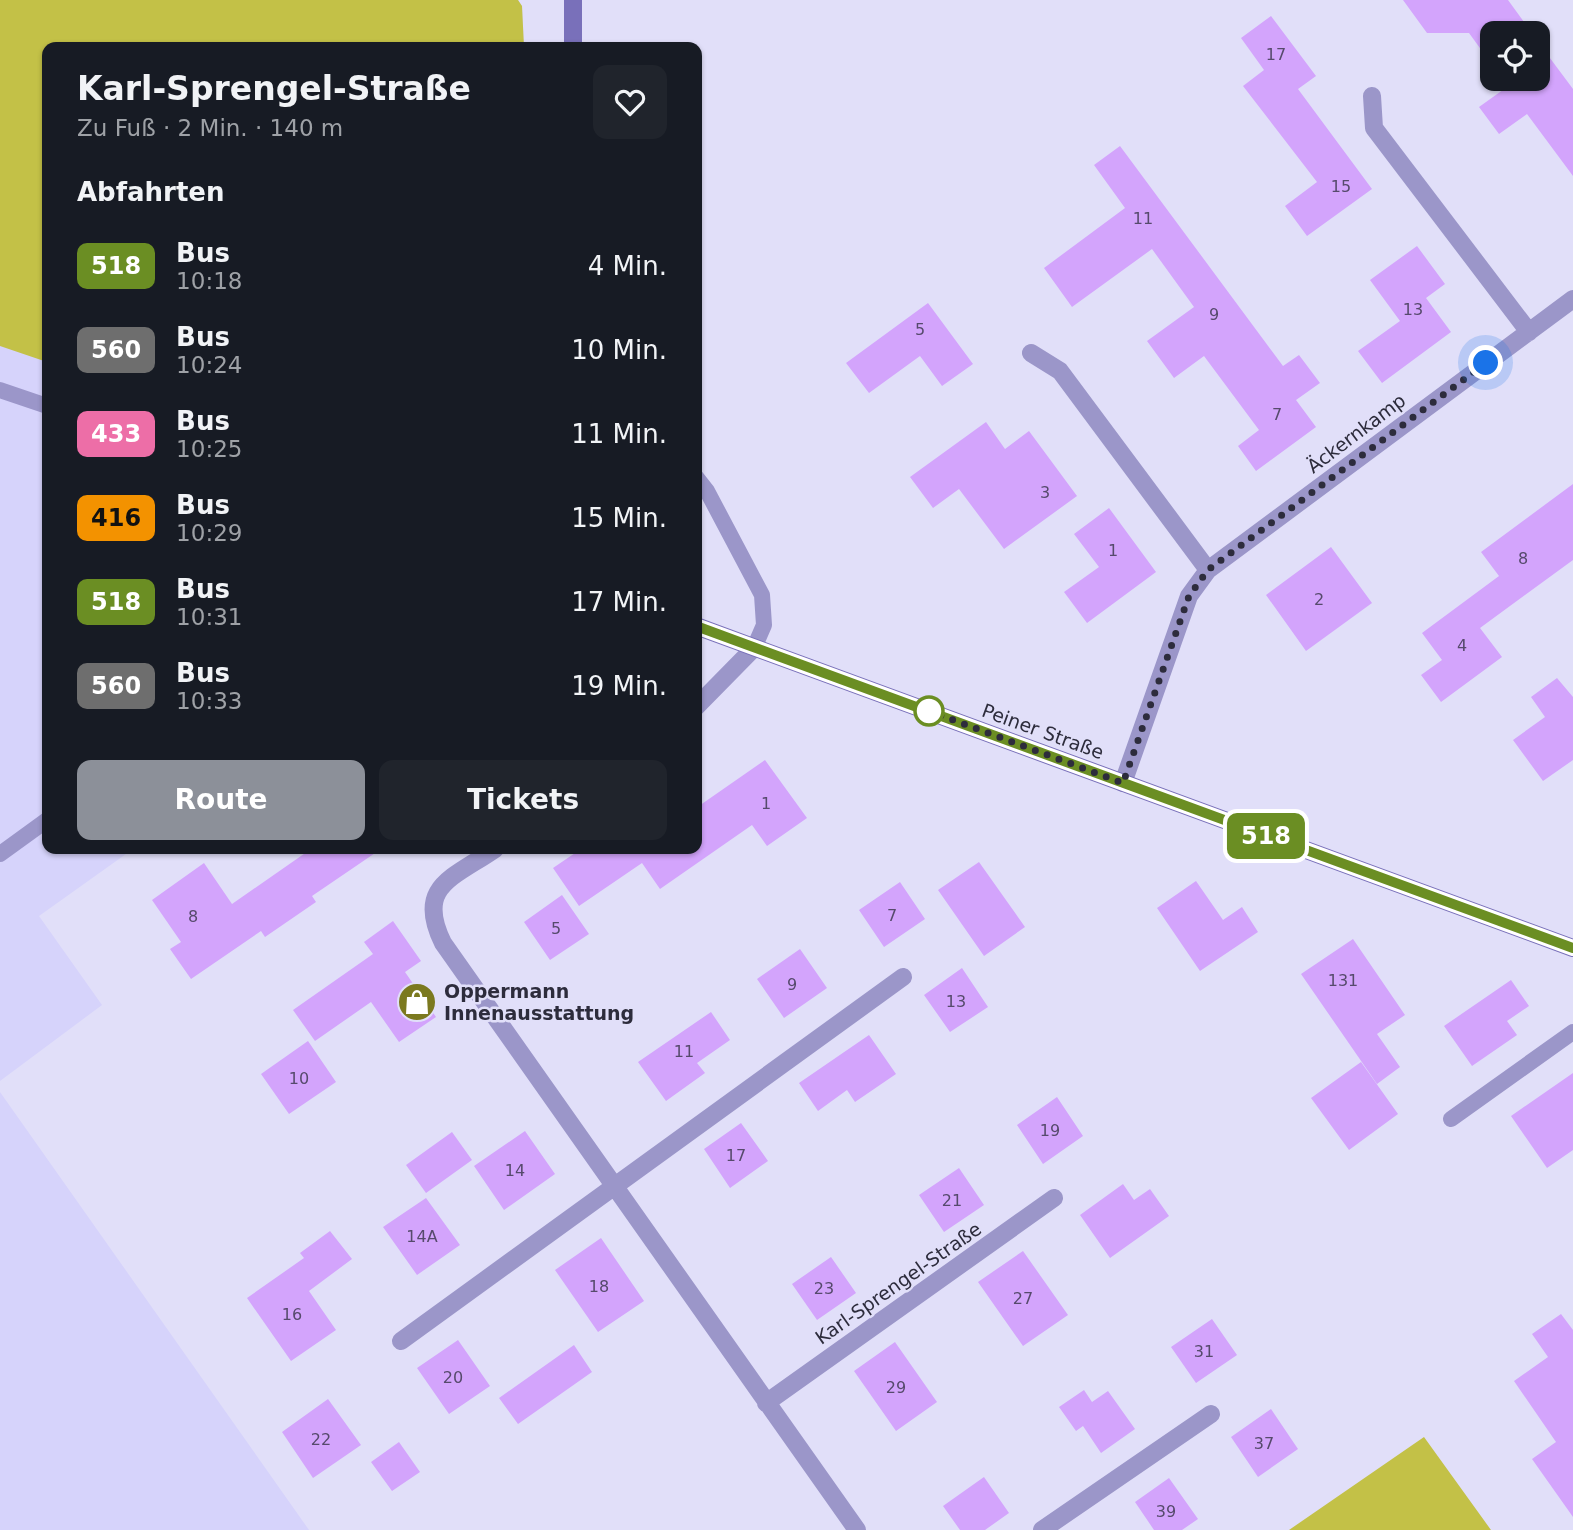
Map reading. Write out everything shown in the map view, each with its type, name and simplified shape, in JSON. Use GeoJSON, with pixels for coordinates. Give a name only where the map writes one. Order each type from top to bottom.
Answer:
{"type":"FeatureCollection","features":[{"type":"Feature","properties":{"kind":"main road"},"geometry":{"type":"LineString","coordinates":[[573,0],[573,42]]}},
{"type":"Feature","properties":{"kind":"main road","name":"Peiner Straße"},"geometry":{"type":"LineString","coordinates":[[702,628],[1573,948]]}},
{"type":"Feature","properties":{"kind":"street"},"geometry":{"type":"LineString","coordinates":[[1372,96],[1374,128],[1529,332]]}},
{"type":"Feature","properties":{"kind":"street","name":"Äckernkamp"},"geometry":{"type":"LineString","coordinates":[[1123,783],[1189,596],[1208,570],[1573,299]]}},
{"type":"Feature","properties":{"kind":"street"},"geometry":{"type":"LineString","coordinates":[[1031,353],[1060,371],[1208,570]]}},
{"type":"Feature","properties":{"kind":"street"},"geometry":{"type":"LineString","coordinates":[[702,701],[754,648]]}},
{"type":"Feature","properties":{"kind":"street"},"geometry":{"type":"LineString","coordinates":[[488,854],[447,882],[433,898],[432,920],[443,943],[857,1530]]}},
{"type":"Feature","properties":{"kind":"street"},"geometry":{"type":"LineString","coordinates":[[401,1341],[903,977]]}},
{"type":"Feature","properties":{"kind":"street","name":"Karl-Sprengel-Straße"},"geometry":{"type":"LineString","coordinates":[[766,1403],[1054,1198]]}},
{"type":"Feature","properties":{"kind":"street"},"geometry":{"type":"LineString","coordinates":[[1042,1530],[1211,1414]]}},
{"type":"Feature","properties":{"kind":"lane"},"geometry":{"type":"LineString","coordinates":[[0,390],[42,404]]}},
{"type":"Feature","properties":{"kind":"lane"},"geometry":{"type":"LineString","coordinates":[[702,485],[762,595],[764,625],[754,648]]}},
{"type":"Feature","properties":{"kind":"lane"},"geometry":{"type":"LineString","coordinates":[[0,854],[42,824]]}},
{"type":"Feature","properties":{"kind":"lane"},"geometry":{"type":"LineString","coordinates":[[1451,1119],[1573,1032]]}},
{"type":"Feature","properties":{"kind":"shaded area"},"geometry":{"type":"Polygon","coordinates":[[[0,0],[518,0],[522,6],[524,42],[42,42],[42,854],[126,854],[39,916],[102,1005],[0,1081],[0,0]]]}},
{"type":"Feature","properties":{"kind":"shaded area"},"geometry":{"type":"Polygon","coordinates":[[[0,0],[518,0],[522,6],[524,42],[42,42],[42,360],[0,346],[0,0]]]}},
{"type":"Feature","properties":{"kind":"shaded area"},"geometry":{"type":"Polygon","coordinates":[[[0,1092],[309,1530],[0,1530],[0,1092]]]}},
{"type":"Feature","properties":{"kind":"shaded area"},"geometry":{"type":"Polygon","coordinates":[[[1424,1437],[1491,1530],[1289,1530],[1424,1437]]]}},
{"type":"Feature","properties":{"kind":"building"},"geometry":{"type":"Polygon","coordinates":[[[1403,0],[1508,0],[1523,21],[1480,21],[1480,48],[1469,33],[1427,33],[1403,0]]]}},
{"type":"Feature","properties":{"kind":"building"},"geometry":{"type":"Polygon","coordinates":[[[1271,16],[1316,76],[1298,89],[1372,189],[1307,236],[1285,206],[1317,182],[1243,86],[1264,70],[1241,38],[1271,16]]]}},
{"type":"Feature","properties":{"kind":"building"},"geometry":{"type":"Polygon","coordinates":[[[1550,58],[1573,89],[1573,176],[1527,114],[1499,134],[1479,107],[1501,91],[1550,91],[1550,58]]]}},
{"type":"Feature","properties":{"kind":"building"},"geometry":{"type":"Polygon","coordinates":[[[1120,146],[1283,366],[1299,355],[1320,383],[1296,400],[1316,427],[1256,471],[1238,446],[1259,430],[1204,356],[1174,378],[1147,341],[1194,307],[1152,249],[1072,307],[1044,268],[1125,208],[1094,165],[1120,146]]]}},
{"type":"Feature","properties":{"kind":"building"},"geometry":{"type":"Polygon","coordinates":[[[1417,246],[1445,284],[1426,298],[1451,332],[1382,383],[1358,351],[1400,321],[1370,280],[1417,246]]]}},
{"type":"Feature","properties":{"kind":"building"},"geometry":{"type":"Polygon","coordinates":[[[928,303],[973,364],[942,386],[920,356],[869,393],[846,363],[928,303]]]}},
{"type":"Feature","properties":{"kind":"building"},"geometry":{"type":"Polygon","coordinates":[[[986,422],[1005,449],[1029,431],[1077,496],[1004,549],[959,489],[933,508],[910,477],[986,422]]]}},
{"type":"Feature","properties":{"kind":"building"},"geometry":{"type":"Polygon","coordinates":[[[1573,484],[1573,560],[1480,628],[1502,657],[1441,702],[1421,675],[1442,660],[1422,633],[1499,576],[1481,552],[1573,484]]]}},
{"type":"Feature","properties":{"kind":"building"},"geometry":{"type":"Polygon","coordinates":[[[1109,508],[1156,572],[1087,623],[1064,592],[1099,567],[1074,534],[1109,508]]]}},
{"type":"Feature","properties":{"kind":"building"},"geometry":{"type":"Polygon","coordinates":[[[1331,547],[1372,603],[1306,651],[1266,595],[1331,547]]]}},
{"type":"Feature","properties":{"kind":"building"},"geometry":{"type":"Polygon","coordinates":[[[1557,678],[1573,697],[1573,760],[1543,781],[1513,740],[1545,717],[1531,697],[1557,678]]]}},
{"type":"Feature","properties":{"kind":"building"},"geometry":{"type":"Polygon","coordinates":[[[765,760],[807,818],[767,846],[752,825],[660,889],[642,863],[579,906],[553,868],[574,854],[702,854],[702,804],[765,760]]]}},
{"type":"Feature","properties":{"kind":"building"},"geometry":{"type":"Polygon","coordinates":[[[304,854],[374,854],[312,896],[316,902],[265,937],[261,931],[191,979],[170,949],[181,942],[152,900],[204,863],[232,904],[304,854]]]}},
{"type":"Feature","properties":{"kind":"building"},"geometry":{"type":"Polygon","coordinates":[[[979,862],[1025,927],[984,956],[938,890],[979,862]]]}},
{"type":"Feature","properties":{"kind":"building"},"geometry":{"type":"Polygon","coordinates":[[[1196,881],[1223,920],[1242,907],[1258,932],[1200,971],[1157,908],[1196,881]]]}},
{"type":"Feature","properties":{"kind":"building"},"geometry":{"type":"Polygon","coordinates":[[[900,882],[925,919],[884,947],[859,910],[900,882]]]}},
{"type":"Feature","properties":{"kind":"building"},"geometry":{"type":"Polygon","coordinates":[[[562,895],[589,934],[550,960],[524,922],[562,895]]]}},
{"type":"Feature","properties":{"kind":"building"},"geometry":{"type":"Polygon","coordinates":[[[393,921],[421,961],[405,972],[436,1017],[399,1042],[371,1002],[315,1041],[293,1010],[373,954],[364,942],[393,921]]]}},
{"type":"Feature","properties":{"kind":"building"},"geometry":{"type":"Polygon","coordinates":[[[1353,939],[1405,1015],[1377,1034],[1400,1067],[1377,1084],[1301,974],[1353,939]]]}},
{"type":"Feature","properties":{"kind":"building"},"geometry":{"type":"Polygon","coordinates":[[[800,949],[827,988],[784,1018],[757,979],[800,949]]]}},
{"type":"Feature","properties":{"kind":"building"},"geometry":{"type":"Polygon","coordinates":[[[962,968],[988,1007],[950,1032],[924,995],[962,968]]]}},
{"type":"Feature","properties":{"kind":"building"},"geometry":{"type":"Polygon","coordinates":[[[1511,980],[1529,1006],[1507,1021],[1517,1035],[1472,1066],[1444,1026],[1511,980]]]}},
{"type":"Feature","properties":{"kind":"building"},"geometry":{"type":"Polygon","coordinates":[[[711,1012],[730,1040],[697,1063],[705,1073],[666,1101],[638,1062],[711,1012]]]}},
{"type":"Feature","properties":{"kind":"building"},"geometry":{"type":"Polygon","coordinates":[[[869,1035],[896,1074],[855,1102],[847,1090],[818,1111],[799,1083],[869,1035]]]}},
{"type":"Feature","properties":{"kind":"building"},"geometry":{"type":"Polygon","coordinates":[[[308,1041],[336,1082],[289,1114],[261,1074],[308,1041]]]}},
{"type":"Feature","properties":{"kind":"building"},"geometry":{"type":"Polygon","coordinates":[[[1361,1062],[1398,1114],[1349,1150],[1311,1098],[1361,1062]]]}},
{"type":"Feature","properties":{"kind":"building"},"geometry":{"type":"Polygon","coordinates":[[[1573,1073],[1573,1150],[1547,1168],[1511,1116],[1573,1073]]]}},
{"type":"Feature","properties":{"kind":"building"},"geometry":{"type":"Polygon","coordinates":[[[1057,1097],[1083,1136],[1043,1164],[1017,1125],[1057,1097]]]}},
{"type":"Feature","properties":{"kind":"building"},"geometry":{"type":"Polygon","coordinates":[[[741,1123],[768,1161],[730,1188],[704,1149],[741,1123]]]}},
{"type":"Feature","properties":{"kind":"building"},"geometry":{"type":"Polygon","coordinates":[[[525,1131],[555,1174],[504,1210],[474,1166],[525,1131]]]}},
{"type":"Feature","properties":{"kind":"building"},"geometry":{"type":"Polygon","coordinates":[[[452,1132],[472,1160],[426,1193],[406,1165],[452,1132]]]}},
{"type":"Feature","properties":{"kind":"building"},"geometry":{"type":"Polygon","coordinates":[[[959,1168],[984,1205],[944,1232],[919,1195],[959,1168]]]}},
{"type":"Feature","properties":{"kind":"building"},"geometry":{"type":"Polygon","coordinates":[[[1123,1184],[1134,1200],[1150,1189],[1169,1216],[1110,1258],[1080,1215],[1123,1184]]]}},
{"type":"Feature","properties":{"kind":"building"},"geometry":{"type":"Polygon","coordinates":[[[426,1198],[460,1245],[417,1275],[383,1227],[426,1198]]]}},
{"type":"Feature","properties":{"kind":"building"},"geometry":{"type":"Polygon","coordinates":[[[330,1231],[352,1259],[309,1291],[336,1330],[291,1361],[247,1298],[304,1258],[300,1253],[330,1231]]]}},
{"type":"Feature","properties":{"kind":"building"},"geometry":{"type":"Polygon","coordinates":[[[601,1238],[644,1301],[598,1332],[555,1270],[601,1238]]]}},
{"type":"Feature","properties":{"kind":"building"},"geometry":{"type":"Polygon","coordinates":[[[1023,1251],[1068,1315],[1023,1346],[978,1282],[1023,1251]]]}},
{"type":"Feature","properties":{"kind":"building"},"geometry":{"type":"Polygon","coordinates":[[[831,1257],[856,1293],[817,1320],[792,1284],[831,1257]]]}},
{"type":"Feature","properties":{"kind":"building"},"geometry":{"type":"Polygon","coordinates":[[[1561,1314],[1573,1330],[1573,1517],[1532,1459],[1556,1442],[1514,1381],[1548,1357],[1532,1334],[1561,1314]]]}},
{"type":"Feature","properties":{"kind":"building"},"geometry":{"type":"Polygon","coordinates":[[[1212,1319],[1237,1355],[1196,1383],[1171,1347],[1212,1319]]]}},
{"type":"Feature","properties":{"kind":"building"},"geometry":{"type":"Polygon","coordinates":[[[458,1340],[490,1386],[449,1414],[417,1368],[458,1340]]]}},
{"type":"Feature","properties":{"kind":"building"},"geometry":{"type":"Polygon","coordinates":[[[895,1342],[937,1402],[896,1431],[854,1371],[895,1342]]]}},
{"type":"Feature","properties":{"kind":"building"},"geometry":{"type":"Polygon","coordinates":[[[574,1345],[592,1372],[518,1424],[499,1398],[574,1345]]]}},
{"type":"Feature","properties":{"kind":"building"},"geometry":{"type":"Polygon","coordinates":[[[1084,1390],[1092,1402],[1108,1391],[1135,1429],[1101,1453],[1083,1426],[1076,1431],[1059,1407],[1084,1390]]]}},
{"type":"Feature","properties":{"kind":"building"},"geometry":{"type":"Polygon","coordinates":[[[328,1399],[361,1445],[313,1478],[282,1432],[328,1399]]]}},
{"type":"Feature","properties":{"kind":"building"},"geometry":{"type":"Polygon","coordinates":[[[1271,1409],[1298,1449],[1258,1477],[1231,1437],[1271,1409]]]}},
{"type":"Feature","properties":{"kind":"building"},"geometry":{"type":"Polygon","coordinates":[[[399,1442],[420,1472],[392,1491],[371,1462],[399,1442]]]}},
{"type":"Feature","properties":{"kind":"building"},"geometry":{"type":"Polygon","coordinates":[[[984,1477],[1009,1513],[985,1530],[960,1530],[943,1506],[984,1477]]]}},
{"type":"Feature","properties":{"kind":"building"},"geometry":{"type":"Polygon","coordinates":[[[1169,1478],[1198,1519],[1182,1530],[1154,1530],[1135,1502],[1169,1478]]]}},
{"type":"Feature","properties":{"kind":"bus line","name":"518"},"geometry":{"type":"LineString","coordinates":[[702,628],[1573,948]]}},
{"type":"Feature","properties":{"kind":"place","name":"Oppermann Innenausstattung"},"geometry":{"type":"Point","coordinates":[417,1002]}},
{"type":"Feature","properties":{"kind":"route"},"geometry":{"type":"LineString","coordinates":[[929,711],[1123,783],[1189,596],[1208,570],[1486,363]]}}]}
